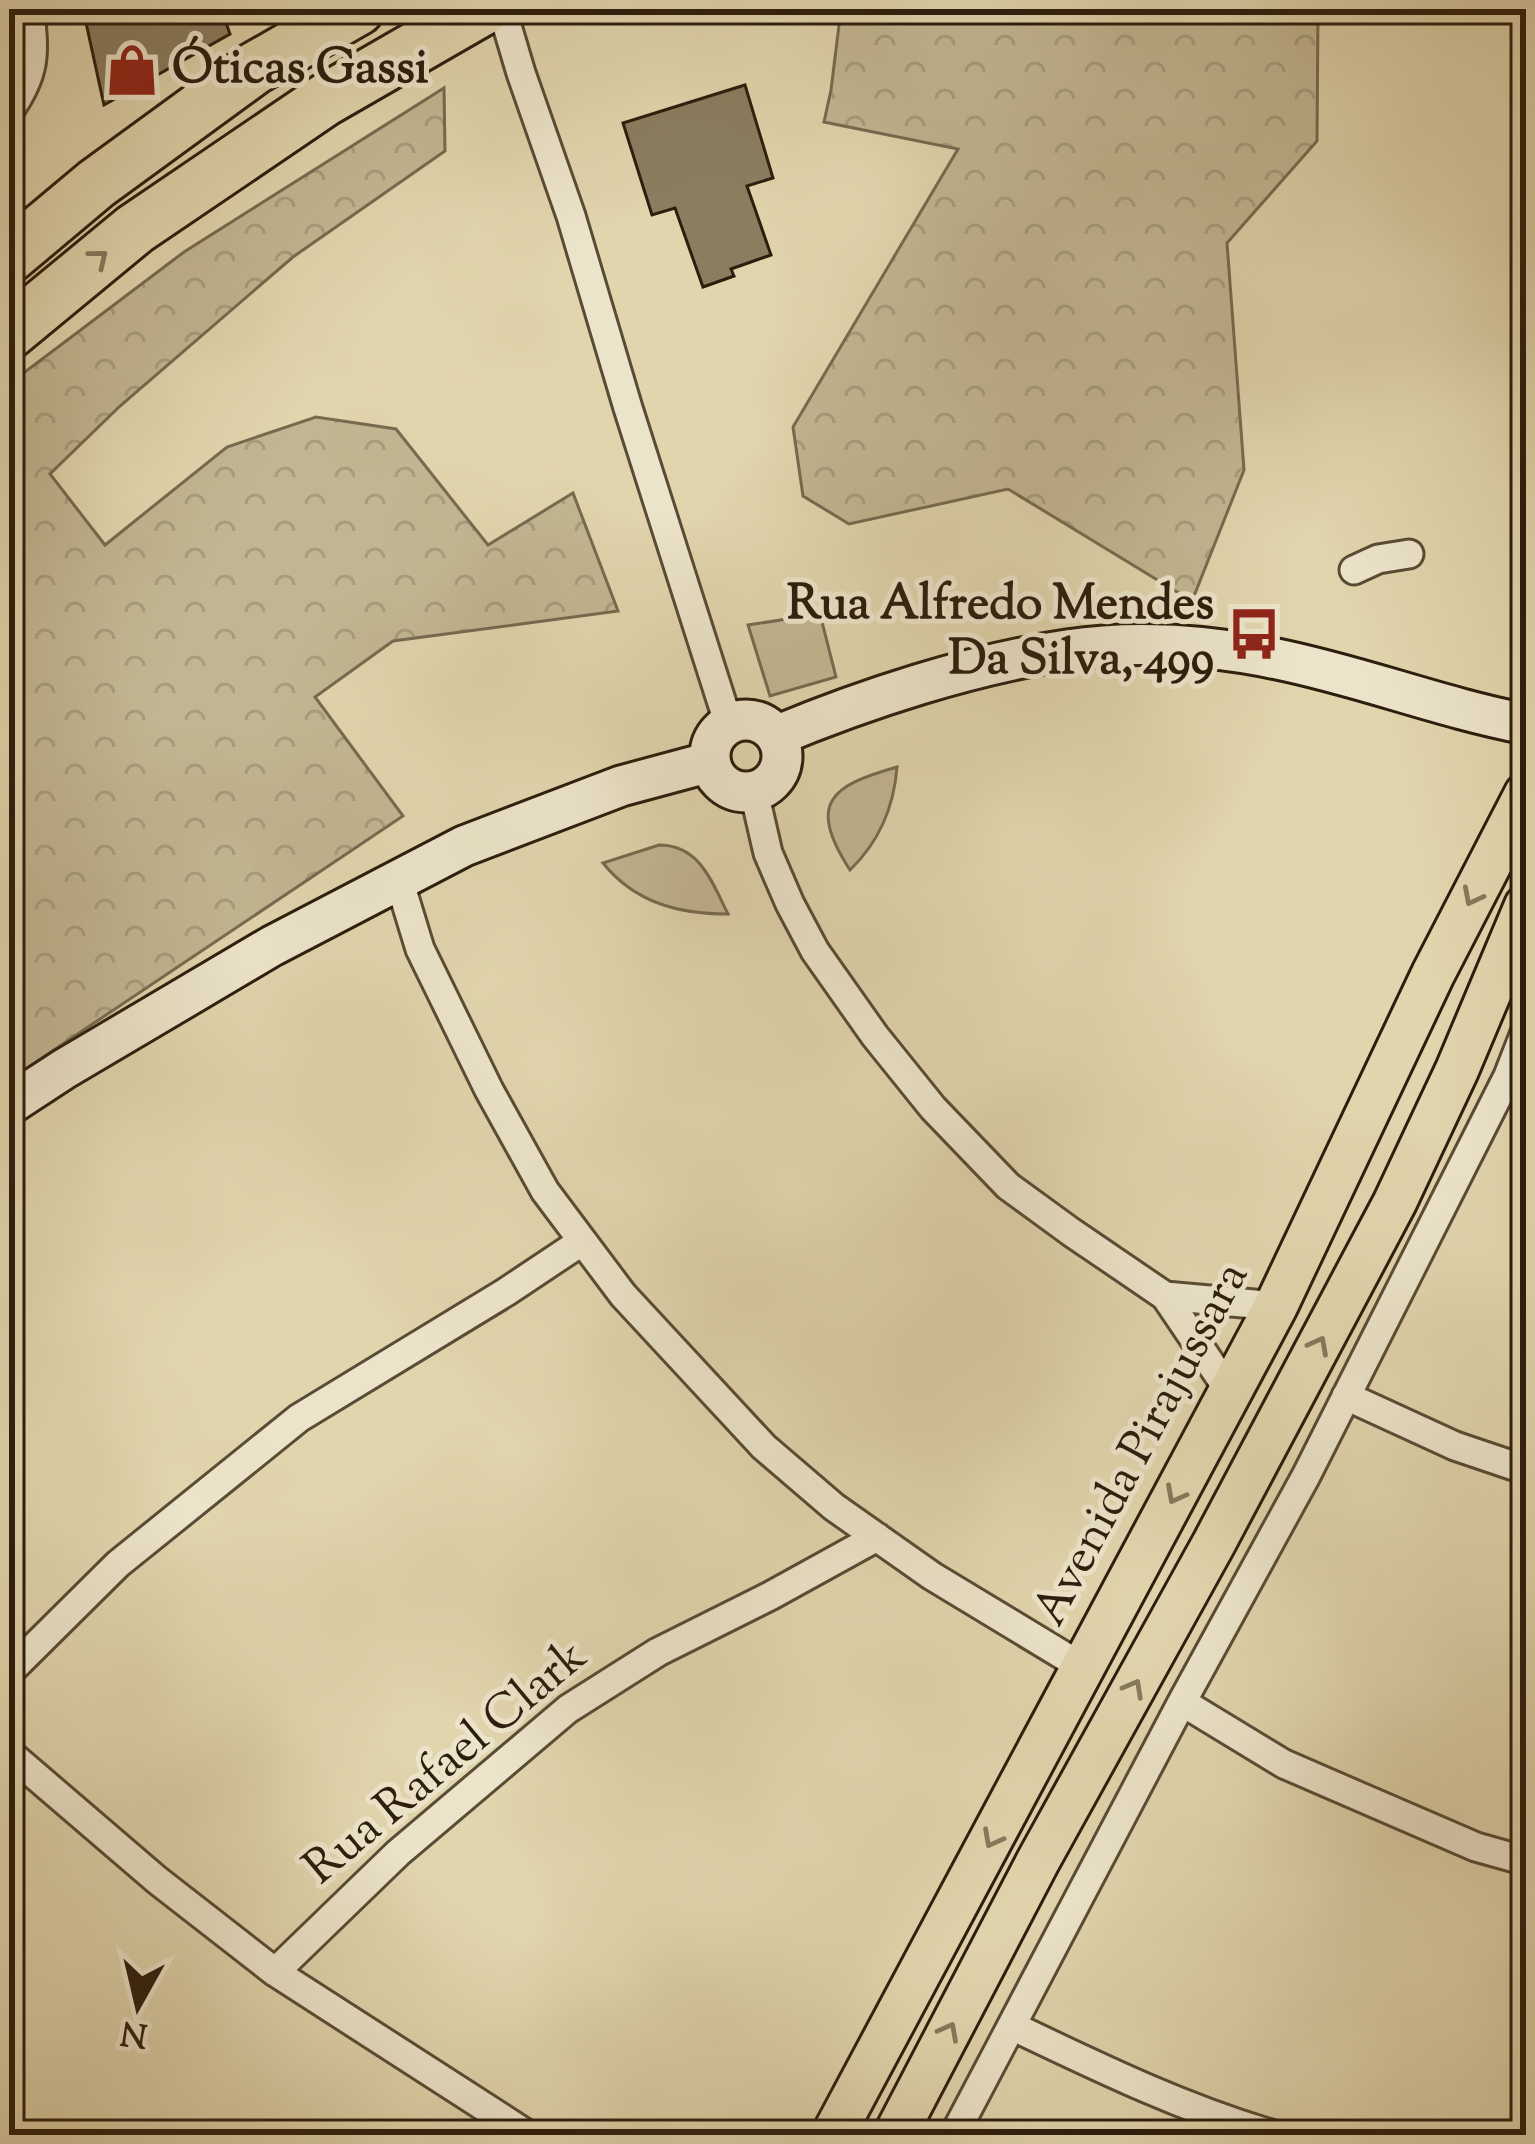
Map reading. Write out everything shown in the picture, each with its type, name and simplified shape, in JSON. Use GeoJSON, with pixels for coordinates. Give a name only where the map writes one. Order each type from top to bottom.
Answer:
{"type":"FeatureCollection","features":[{"type":"Feature","properties":{"kind":"highway"},"geometry":{"type":"LineString","coordinates":[[9,257],[96,184],[255,68],[358,9]]}},
{"type":"Feature","properties":{"kind":"highway"},"geometry":{"type":"LineString","coordinates":[[9,333],[135,229],[325,100],[483,9]]}},
{"type":"Feature","properties":{"kind":"main road","name":"Avenida Pirajussara"},"geometry":{"type":"LineString","coordinates":[[833,2135],[1276,1306],[1433,974],[1526,794]]}},
{"type":"Feature","properties":{"kind":"main road"},"geometry":{"type":"LineString","coordinates":[[895,2135],[1395,1202],[1526,906]]}},
{"type":"Feature","properties":{"kind":"street"},"geometry":{"type":"LineString","coordinates":[[9,111],[31,74],[34,43],[29,9]]}},
{"type":"Feature","properties":{"kind":"street"},"geometry":{"type":"LineString","coordinates":[[502,9],[729,724]]}},
{"type":"Feature","properties":{"kind":"street"},"geometry":{"type":"LineString","coordinates":[[1354,570],[1366,562],[1409,554]]}},
{"type":"Feature","properties":{"kind":"street"},"geometry":{"type":"LineString","coordinates":[[776,736],[827,715],[999,663],[1070,649],[1128,646],[1204,647],[1274,658],[1520,725]]}},
{"type":"Feature","properties":{"kind":"street"},"geometry":{"type":"LineString","coordinates":[[755,722],[776,736],[782,746],[780,770],[765,788],[754,792],[731,789],[714,773],[712,745],[729,724],[755,722]]}},
{"type":"Feature","properties":{"kind":"street"},"geometry":{"type":"LineString","coordinates":[[9,1105],[272,946],[464,846],[621,786],[710,762]]}},
{"type":"Feature","properties":{"kind":"street"},"geometry":{"type":"LineString","coordinates":[[754,792],[768,853],[790,904],[815,951],[875,1036],[933,1108],[1008,1186],[1165,1296],[1230,1392]]}},
{"type":"Feature","properties":{"kind":"street"},"geometry":{"type":"LineString","coordinates":[[399,880],[420,949],[489,1090],[545,1191],[622,1295],[764,1447],[834,1507],[932,1576],[1084,1668]]}},
{"type":"Feature","properties":{"kind":"street"},"geometry":{"type":"LineString","coordinates":[[954,2135],[1517,1079],[1526,1030]]}},
{"type":"Feature","properties":{"kind":"street"},"geometry":{"type":"LineString","coordinates":[[9,1672],[118,1564],[299,1418],[581,1242]]}},
{"type":"Feature","properties":{"kind":"street"},"geometry":{"type":"LineString","coordinates":[[1165,1296],[1276,1306]]}},
{"type":"Feature","properties":{"kind":"street"},"geometry":{"type":"LineString","coordinates":[[1346,1396],[1455,1446],[1526,1470]]}},
{"type":"Feature","properties":{"kind":"street","name":"Rua Rafael Clark"},"geometry":{"type":"LineString","coordinates":[[275,1972],[398,1853],[568,1709],[658,1652],[877,1538]]}},
{"type":"Feature","properties":{"kind":"street"},"geometry":{"type":"LineString","coordinates":[[1182,1702],[1284,1764],[1476,1847],[1526,1861]]}},
{"type":"Feature","properties":{"kind":"street"},"geometry":{"type":"LineString","coordinates":[[9,1753],[157,1880],[275,1972],[528,2135]]}},
{"type":"Feature","properties":{"kind":"street"},"geometry":{"type":"LineString","coordinates":[[1012,2026],[1215,2118],[1274,2135]]}},
{"type":"Feature","properties":{"kind":"green space"},"geometry":{"type":"Polygon","coordinates":[[[841,9],[1318,9],[1317,141],[1227,243],[1244,470],[1192,601],[1008,489],[849,524],[803,496],[793,427],[958,149],[824,122],[841,9]]]}},
{"type":"Feature","properties":{"kind":"green space"},"geometry":{"type":"Polygon","coordinates":[[[444,88],[445,151],[293,257],[120,406],[50,474],[105,545],[227,447],[316,417],[396,429],[488,545],[573,493],[618,611],[393,641],[315,697],[403,816],[9,1080],[9,384],[184,252],[444,88]]]}},
{"type":"Feature","properties":{"kind":"green space"},"geometry":{"type":"Polygon","coordinates":[[[820,614],[836,677],[770,696],[748,625],[820,614]]]}},
{"type":"Feature","properties":{"kind":"green space"},"geometry":{"type":"Polygon","coordinates":[[[897,767],[883,823],[850,870],[830,828],[832,800],[855,782],[897,767]]]}},
{"type":"Feature","properties":{"kind":"green space"},"geometry":{"type":"Polygon","coordinates":[[[659,845],[695,858],[728,914],[659,904],[629,888],[603,863],[659,845]]]}},
{"type":"Feature","properties":{"kind":"building","name":"Óticas Gassi"},"geometry":{"type":"Polygon","coordinates":[[[83,9],[221,9],[230,34],[104,105],[83,9]]]}},
{"type":"Feature","properties":{"kind":"building"},"geometry":{"type":"Polygon","coordinates":[[[745,85],[773,178],[747,186],[771,255],[731,269],[734,276],[703,287],[675,208],[652,215],[623,123],[745,85]]]}},
{"type":"Feature","properties":{"kind":"place","name":"Óticas Gassi"},"geometry":{"type":"Point","coordinates":[132,70]}},
{"type":"Feature","properties":{"kind":"place","name":"Rua Alfredo Mendes Da Silva, 499"},"geometry":{"type":"Point","coordinates":[1254,634]}}]}
